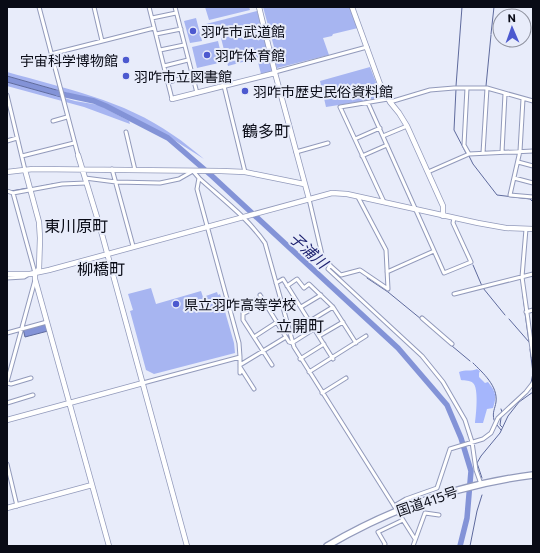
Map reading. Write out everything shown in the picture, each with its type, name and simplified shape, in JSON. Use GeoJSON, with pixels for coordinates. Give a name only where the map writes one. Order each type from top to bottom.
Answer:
{"type":"FeatureCollection","features":[{"type":"Feature","properties":{"kind":"highway","name":"国道415号"},"geometry":{"type":"LineString","coordinates":[[327,546],[396,508],[479,484],[533,475]]}},
{"type":"Feature","properties":{"kind":"street"},"geometry":{"type":"LineString","coordinates":[[39,7],[74,143],[107,254],[187,546]]}},
{"type":"Feature","properties":{"kind":"street"},"geometry":{"type":"LineString","coordinates":[[94,7],[102,40]]}},
{"type":"Feature","properties":{"kind":"street"},"geometry":{"type":"LineString","coordinates":[[149,7],[172,99],[366,47]]}},
{"type":"Feature","properties":{"kind":"street"},"geometry":{"type":"LineString","coordinates":[[175,7],[197,93]]}},
{"type":"Feature","properties":{"kind":"street"},"geometry":{"type":"LineString","coordinates":[[259,7],[323,259],[340,275],[360,270],[388,289],[386,250],[358,197]]}},
{"type":"Feature","properties":{"kind":"street"},"geometry":{"type":"LineString","coordinates":[[352,7],[380,84],[389,101],[407,126],[442,206],[443,216]]}},
{"type":"Feature","properties":{"kind":"street"},"geometry":{"type":"LineString","coordinates":[[152,18],[176,13]]}},
{"type":"Feature","properties":{"kind":"street"},"geometry":{"type":"LineString","coordinates":[[51,54],[154,28]]}},
{"type":"Feature","properties":{"kind":"street"},"geometry":{"type":"LineString","coordinates":[[156,34],[181,29]]}},
{"type":"Feature","properties":{"kind":"street"},"geometry":{"type":"LineString","coordinates":[[160,50],[184,45]]}},
{"type":"Feature","properties":{"kind":"street"},"geometry":{"type":"LineString","coordinates":[[164,66],[188,60]]}},
{"type":"Feature","properties":{"kind":"street"},"geometry":{"type":"LineString","coordinates":[[168,82],[193,76]]}},
{"type":"Feature","properties":{"kind":"street"},"geometry":{"type":"LineString","coordinates":[[224,86],[245,172]]}},
{"type":"Feature","properties":{"kind":"street"},"geometry":{"type":"LineString","coordinates":[[467,88],[464,145],[469,154]]}},
{"type":"Feature","properties":{"kind":"street"},"geometry":{"type":"LineString","coordinates":[[384,202],[340,107],[389,101],[430,90],[467,88],[487,88],[533,101]]}},
{"type":"Feature","properties":{"kind":"street"},"geometry":{"type":"LineString","coordinates":[[484,153],[487,88]]}},
{"type":"Feature","properties":{"kind":"street"},"geometry":{"type":"LineString","coordinates":[[502,152],[505,94]]}},
{"type":"Feature","properties":{"kind":"street"},"geometry":{"type":"LineString","coordinates":[[7,95],[37,214],[40,238],[38,269],[35,273]]}},
{"type":"Feature","properties":{"kind":"street"},"geometry":{"type":"LineString","coordinates":[[523,99],[520,151],[510,195],[533,197]]}},
{"type":"Feature","properties":{"kind":"street"},"geometry":{"type":"LineString","coordinates":[[368,103],[444,273],[471,262],[453,223],[454,218]]}},
{"type":"Feature","properties":{"kind":"street"},"geometry":{"type":"LineString","coordinates":[[53,121],[67,117]]}},
{"type":"Feature","properties":{"kind":"street"},"geometry":{"type":"LineString","coordinates":[[7,119],[12,118]]}},
{"type":"Feature","properties":{"kind":"street"},"geometry":{"type":"LineString","coordinates":[[383,136],[407,126]]}},
{"type":"Feature","properties":{"kind":"street"},"geometry":{"type":"LineString","coordinates":[[355,139],[380,128]]}},
{"type":"Feature","properties":{"kind":"street"},"geometry":{"type":"LineString","coordinates":[[126,132],[135,170]]}},
{"type":"Feature","properties":{"kind":"street"},"geometry":{"type":"LineString","coordinates":[[7,141],[18,138]]}},
{"type":"Feature","properties":{"kind":"street"},"geometry":{"type":"LineString","coordinates":[[22,156],[74,143]]}},
{"type":"Feature","properties":{"kind":"street"},"geometry":{"type":"LineString","coordinates":[[296,152],[328,143]]}},
{"type":"Feature","properties":{"kind":"street"},"geometry":{"type":"LineString","coordinates":[[362,156],[387,145]]}},
{"type":"Feature","properties":{"kind":"street"},"geometry":{"type":"LineString","coordinates":[[428,172],[469,154],[533,151]]}},
{"type":"Feature","properties":{"kind":"street"},"geometry":{"type":"LineString","coordinates":[[518,162],[533,166]]}},
{"type":"Feature","properties":{"kind":"street"},"geometry":{"type":"LineString","coordinates":[[7,172],[25,170],[82,169],[221,171],[245,172],[304,184]]}},
{"type":"Feature","properties":{"kind":"street"},"geometry":{"type":"LineString","coordinates":[[112,169],[133,246]]}},
{"type":"Feature","properties":{"kind":"street"},"geometry":{"type":"LineString","coordinates":[[85,178],[116,182],[166,183],[179,179],[193,171]]}},
{"type":"Feature","properties":{"kind":"street"},"geometry":{"type":"LineString","coordinates":[[193,171],[244,217],[265,243],[292,343],[300,359],[415,539]]}},
{"type":"Feature","properties":{"kind":"street"},"geometry":{"type":"LineString","coordinates":[[199,178],[196,189],[208,227],[239,343],[240,373]]}},
{"type":"Feature","properties":{"kind":"street"},"geometry":{"type":"LineString","coordinates":[[514,178],[533,183]]}},
{"type":"Feature","properties":{"kind":"street"},"geometry":{"type":"LineString","coordinates":[[7,191],[13,193],[62,184],[86,183]]}},
{"type":"Feature","properties":{"kind":"street"},"geometry":{"type":"LineString","coordinates":[[13,193],[35,273],[35,279],[22,329],[8,373],[7,383],[11,384],[31,378]]}},
{"type":"Feature","properties":{"kind":"street"},"geometry":{"type":"LineString","coordinates":[[7,273],[35,273],[332,193],[384,202],[443,216],[506,228],[533,229]]}},
{"type":"Feature","properties":{"kind":"street"},"geometry":{"type":"LineString","coordinates":[[526,229],[522,277],[533,356]]}},
{"type":"Feature","properties":{"kind":"street"},"geometry":{"type":"LineString","coordinates":[[387,272],[434,250]]}},
{"type":"Feature","properties":{"kind":"street"},"geometry":{"type":"LineString","coordinates":[[330,265],[328,269],[422,356],[435,370],[449,391],[465,420],[472,443],[479,484]]}},
{"type":"Feature","properties":{"kind":"street"},"geometry":{"type":"LineString","coordinates":[[7,273],[23,272],[29,274]]}},
{"type":"Feature","properties":{"kind":"street"},"geometry":{"type":"LineString","coordinates":[[7,278],[24,278],[29,274]]}},
{"type":"Feature","properties":{"kind":"street"},"geometry":{"type":"LineString","coordinates":[[454,294],[533,274]]}},
{"type":"Feature","properties":{"kind":"street"},"geometry":{"type":"LineString","coordinates":[[35,279],[109,546]]}},
{"type":"Feature","properties":{"kind":"street"},"geometry":{"type":"LineString","coordinates":[[276,283],[283,279],[333,358]]}},
{"type":"Feature","properties":{"kind":"street"},"geometry":{"type":"LineString","coordinates":[[287,286],[297,279],[304,288],[309,284],[333,307],[356,343]]}},
{"type":"Feature","properties":{"kind":"street"},"geometry":{"type":"LineString","coordinates":[[301,307],[321,295]]}},
{"type":"Feature","properties":{"kind":"street"},"geometry":{"type":"LineString","coordinates":[[272,365],[243,320],[243,304],[261,297],[289,342],[292,343]]}},
{"type":"Feature","properties":{"kind":"street"},"geometry":{"type":"LineString","coordinates":[[243,314],[250,310],[245,303]]}},
{"type":"Feature","properties":{"kind":"street"},"geometry":{"type":"LineString","coordinates":[[310,321],[333,307]]}},
{"type":"Feature","properties":{"kind":"street"},"geometry":{"type":"LineString","coordinates":[[526,312],[533,310]]}},
{"type":"Feature","properties":{"kind":"street"},"geometry":{"type":"LineString","coordinates":[[422,318],[452,344]]}},
{"type":"Feature","properties":{"kind":"street"},"geometry":{"type":"LineString","coordinates":[[7,333],[48,322]]}},
{"type":"Feature","properties":{"kind":"street"},"geometry":{"type":"LineString","coordinates":[[254,337],[277,322]]}},
{"type":"Feature","properties":{"kind":"street"},"geometry":{"type":"LineString","coordinates":[[319,336],[342,322]]}},
{"type":"Feature","properties":{"kind":"street"},"geometry":{"type":"LineString","coordinates":[[292,343],[314,329]]}},
{"type":"Feature","properties":{"kind":"street"},"geometry":{"type":"LineString","coordinates":[[309,372],[366,336]]}},
{"type":"Feature","properties":{"kind":"street"},"geometry":{"type":"LineString","coordinates":[[240,366],[286,337]]}},
{"type":"Feature","properties":{"kind":"street"},"geometry":{"type":"LineString","coordinates":[[300,359],[324,344]]}},
{"type":"Feature","properties":{"kind":"street"},"geometry":{"type":"LineString","coordinates":[[7,420],[240,357]]}},
{"type":"Feature","properties":{"kind":"street"},"geometry":{"type":"LineString","coordinates":[[240,366],[254,389]]}},
{"type":"Feature","properties":{"kind":"street"},"geometry":{"type":"LineString","coordinates":[[322,393],[346,378]]}},
{"type":"Feature","properties":{"kind":"street"},"geometry":{"type":"LineString","coordinates":[[396,508],[406,499],[437,488],[450,449],[483,439],[490,433],[498,418],[526,392],[533,383]]}},
{"type":"Feature","properties":{"kind":"street"},"geometry":{"type":"LineString","coordinates":[[7,403],[33,396]]}},
{"type":"Feature","properties":{"kind":"street"},"geometry":{"type":"LineString","coordinates":[[7,464],[17,506]]}},
{"type":"Feature","properties":{"kind":"street"},"geometry":{"type":"LineString","coordinates":[[7,508],[92,485]]}},
{"type":"Feature","properties":{"kind":"street"},"geometry":{"type":"LineString","coordinates":[[413,546],[425,513],[439,515]]}},
{"type":"Feature","properties":{"kind":"street"},"geometry":{"type":"LineString","coordinates":[[384,546],[385,544],[378,532],[403,520]]}},
{"type":"Feature","properties":{"kind":"shaded area"},"geometry":{"type":"Polygon","coordinates":[[[205,7],[249,7],[250,10],[209,20],[205,7]]]}},
{"type":"Feature","properties":{"kind":"shaded area"},"geometry":{"type":"Polygon","coordinates":[[[263,7],[350,7],[358,28],[323,38],[329,55],[277,68],[271,48],[274,47],[263,7]]]}},
{"type":"Feature","properties":{"kind":"shaded area"},"geometry":{"type":"Polygon","coordinates":[[[257,11],[261,25],[210,38],[206,24],[257,11]]]}},
{"type":"Feature","properties":{"kind":"shaded area","name":"羽咋市武道館"},"geometry":{"type":"Polygon","coordinates":[[[196,18],[202,41],[190,43],[184,21],[196,18]]]}},
{"type":"Feature","properties":{"kind":"shaded area"},"geometry":{"type":"Polygon","coordinates":[[[262,27],[273,72],[261,74],[257,58],[228,66],[221,38],[262,27]]]}},
{"type":"Feature","properties":{"kind":"shaded area","name":"羽咋体育館"},"geometry":{"type":"Polygon","coordinates":[[[218,41],[223,62],[197,68],[192,47],[218,41]]]}},
{"type":"Feature","properties":{"kind":"shaded area"},"geometry":{"type":"Polygon","coordinates":[[[370,67],[381,95],[377,99],[326,107],[320,81],[370,67]]]}},
{"type":"Feature","properties":{"kind":"shaded area"},"geometry":{"type":"Polygon","coordinates":[[[7,72],[93,96],[114,104],[154,123],[173,135],[204,159],[157,130],[104,103],[7,76],[7,72]]]}},
{"type":"Feature","properties":{"kind":"shaded area"},"geometry":{"type":"Polygon","coordinates":[[[7,76],[60,91],[61,97],[7,82],[7,76]]]}},
{"type":"Feature","properties":{"kind":"shaded area"},"geometry":{"type":"Polygon","coordinates":[[[7,82],[75,101],[99,105],[129,121],[130,124],[84,107],[7,86],[7,82]]]}},
{"type":"Feature","properties":{"kind":"shaded area"},"geometry":{"type":"Polygon","coordinates":[[[151,288],[156,304],[201,291],[203,297],[217,292],[218,295],[220,294],[234,343],[235,353],[154,374],[146,370],[130,311],[133,310],[128,294],[151,288]]]}},
{"type":"Feature","properties":{"kind":"shaded area"},"geometry":{"type":"Polygon","coordinates":[[[46,324],[48,331],[25,337],[23,329],[46,324]]]}},
{"type":"Feature","properties":{"kind":"shaded area"},"geometry":{"type":"Polygon","coordinates":[[[477,369],[480,371],[479,377],[485,383],[488,382],[495,394],[493,408],[487,409],[483,423],[475,423],[477,402],[475,386],[470,381],[461,380],[459,372],[477,369]]]}},
{"type":"Feature","properties":{"kind":"waterway"},"geometry":{"type":"LineString","coordinates":[[456,86],[462,7]]}},
{"type":"Feature","properties":{"kind":"waterway"},"geometry":{"type":"LineString","coordinates":[[491,34],[494,7]]}},
{"type":"Feature","properties":{"kind":"waterway"},"geometry":{"type":"LineString","coordinates":[[486,86],[491,35]]}},
{"type":"Feature","properties":{"kind":"waterway"},"geometry":{"type":"LineString","coordinates":[[456,89],[454,130],[466,153]]}},
{"type":"Feature","properties":{"kind":"waterway","name":"子浦川"},"geometry":{"type":"LineString","coordinates":[[57,93],[94,101],[168,138],[212,176],[398,348],[447,405],[461,438],[471,471],[467,518],[460,546]]}},
{"type":"Feature","properties":{"kind":"waterway"},"geometry":{"type":"LineString","coordinates":[[469,156],[473,164],[497,195],[530,199],[533,202]]}},
{"type":"Feature","properties":{"kind":"waterway"},"geometry":{"type":"LineString","coordinates":[[33,188],[53,184]]}},
{"type":"Feature","properties":{"kind":"waterway"},"geometry":{"type":"LineString","coordinates":[[11,191],[28,188]]}},
{"type":"Feature","properties":{"kind":"waterway"},"geometry":{"type":"LineString","coordinates":[[473,265],[482,286]]}},
{"type":"Feature","properties":{"kind":"waterway"},"geometry":{"type":"LineString","coordinates":[[367,278],[388,292],[421,319]]}},
{"type":"Feature","properties":{"kind":"waterway"},"geometry":{"type":"LineString","coordinates":[[483,288],[505,315]]}},
{"type":"Feature","properties":{"kind":"waterway"},"geometry":{"type":"LineString","coordinates":[[523,296],[525,311]]}},
{"type":"Feature","properties":{"kind":"waterway"},"geometry":{"type":"LineString","coordinates":[[525,313],[529,342]]}},
{"type":"Feature","properties":{"kind":"waterway"},"geometry":{"type":"LineString","coordinates":[[509,319],[529,342]]}},
{"type":"Feature","properties":{"kind":"waterway"},"geometry":{"type":"LineString","coordinates":[[452,346],[470,361]]}},
{"type":"Feature","properties":{"kind":"waterway"},"geometry":{"type":"LineString","coordinates":[[530,349],[533,373],[531,383]]}},
{"type":"Feature","properties":{"kind":"waterway"},"geometry":{"type":"LineString","coordinates":[[473,363],[489,380],[495,391],[496,402],[493,413],[494,420]]}},
{"type":"Feature","properties":{"kind":"waterway"},"geometry":{"type":"LineString","coordinates":[[504,410],[526,390]]}},
{"type":"Feature","properties":{"kind":"waterway"},"geometry":{"type":"LineString","coordinates":[[482,478],[477,463],[481,456],[500,433],[508,416],[519,402],[533,392]]}},
{"type":"Feature","properties":{"kind":"waterway"},"geometry":{"type":"LineString","coordinates":[[501,418],[500,425],[502,427]]}},
{"type":"Feature","properties":{"kind":"waterway"},"geometry":{"type":"LineString","coordinates":[[497,425],[501,430]]}},
{"type":"Feature","properties":{"kind":"waterway"},"geometry":{"type":"LineString","coordinates":[[470,546],[477,511],[482,495]]}},
{"type":"Feature","properties":{"kind":"place","name":"羽咋市武道館"},"geometry":{"type":"Point","coordinates":[193,31]}},
{"type":"Feature","properties":{"kind":"place","name":"羽咋体育館"},"geometry":{"type":"Point","coordinates":[207,55]}},
{"type":"Feature","properties":{"kind":"place","name":"宇宙科学博物館"},"geometry":{"type":"Point","coordinates":[126,60]}},
{"type":"Feature","properties":{"kind":"place","name":"羽咋市立図書館"},"geometry":{"type":"Point","coordinates":[126,76]}},
{"type":"Feature","properties":{"kind":"place","name":"羽咋市歴史民俗資料館"},"geometry":{"type":"Point","coordinates":[245,91]}},
{"type":"Feature","properties":{"kind":"place","name":"県立羽咋高等学校"},"geometry":{"type":"Point","coordinates":[176,304]}},
{"type":"Feature","properties":{"kind":"district","name":"鶴多町"},"geometry":{"type":"Point","coordinates":[266,130]}},
{"type":"Feature","properties":{"kind":"district","name":"東川原町"},"geometry":{"type":"Point","coordinates":[76,225]}},
{"type":"Feature","properties":{"kind":"district","name":"柳橋町"},"geometry":{"type":"Point","coordinates":[101,268]}},
{"type":"Feature","properties":{"kind":"district","name":"立開町"},"geometry":{"type":"Point","coordinates":[300,325]}}]}
